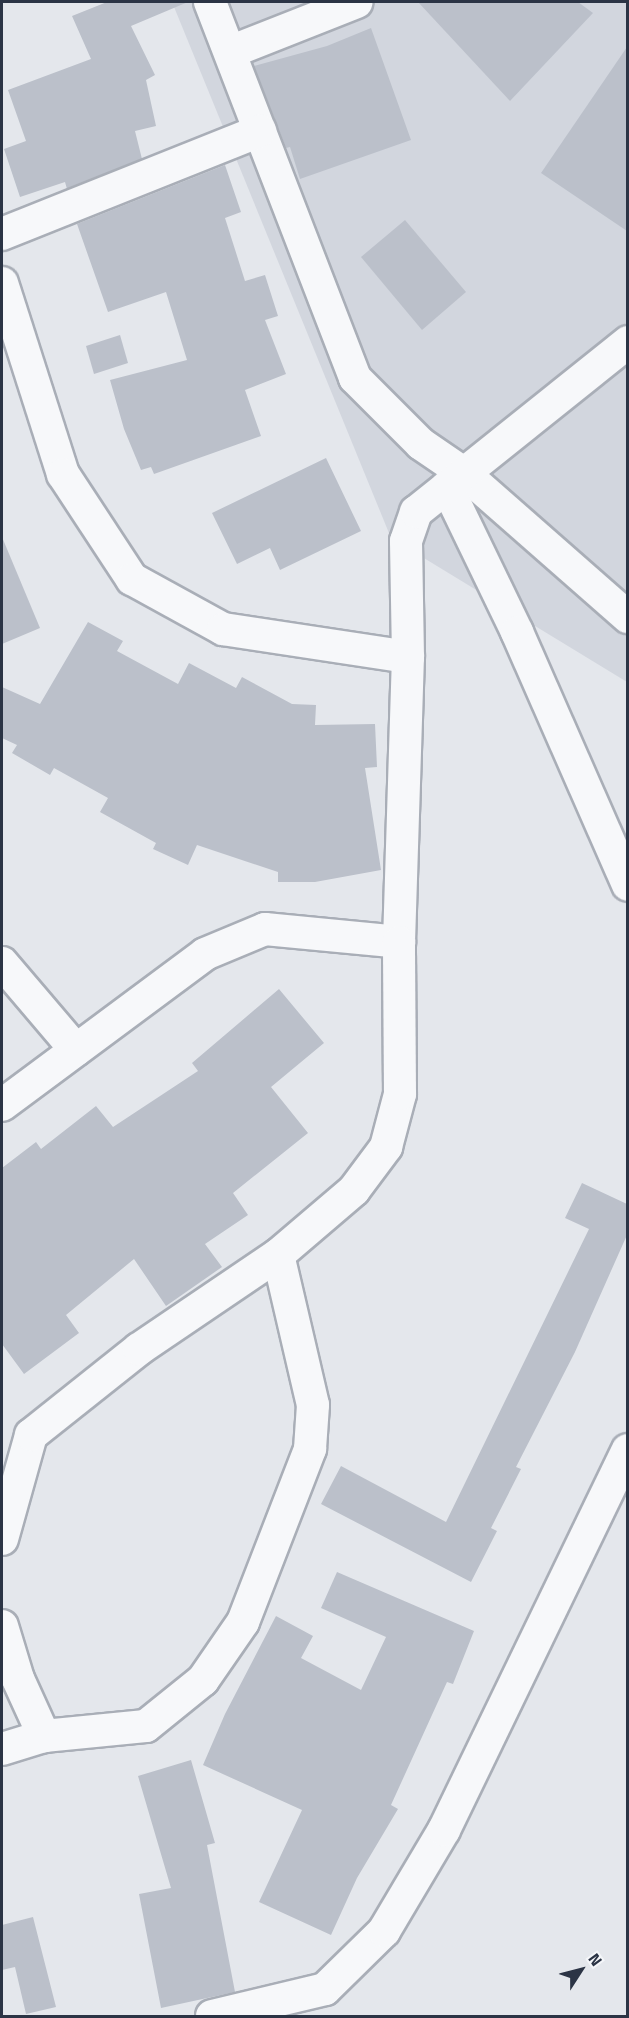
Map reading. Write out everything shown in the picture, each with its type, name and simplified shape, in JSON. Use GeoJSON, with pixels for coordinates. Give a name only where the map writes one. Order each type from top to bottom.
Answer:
{"type":"FeatureCollection","features":[{"type":"Feature","properties":{"kind":"street"},"geometry":{"type":"LineString","coordinates":[[210,2],[355,378],[456,480],[627,617]]}},
{"type":"Feature","properties":{"kind":"street"},"geometry":{"type":"LineString","coordinates":[[230,52],[357,2]]}},
{"type":"Feature","properties":{"kind":"street"},"geometry":{"type":"LineString","coordinates":[[2,234],[260,131]]}},
{"type":"Feature","properties":{"kind":"street"},"geometry":{"type":"LineString","coordinates":[[2,284],[63,474],[132,579],[223,629],[408,657]]}},
{"type":"Feature","properties":{"kind":"street"},"geometry":{"type":"LineString","coordinates":[[2,1539],[31,1435],[139,1350],[278,1255],[354,1190],[386,1147],[400,1094],[399,942],[408,657],[406,541],[416,512],[627,342]]}},
{"type":"Feature","properties":{"kind":"street"},"geometry":{"type":"LineString","coordinates":[[456,480],[517,632],[627,885]]}},
{"type":"Feature","properties":{"kind":"street"},"geometry":{"type":"LineString","coordinates":[[2,1105],[205,954],[265,929],[399,942]]}},
{"type":"Feature","properties":{"kind":"street"},"geometry":{"type":"LineString","coordinates":[[2,963],[76,1050]]}},
{"type":"Feature","properties":{"kind":"street"},"geometry":{"type":"LineString","coordinates":[[2,1749],[44,1736],[146,1726],[203,1680],[243,1622],[310,1449],[313,1405],[278,1255]]}},
{"type":"Feature","properties":{"kind":"street"},"geometry":{"type":"LineString","coordinates":[[212,2016],[325,1989],[384,1931],[444,1830],[627,1450]]}},
{"type":"Feature","properties":{"kind":"street"},"geometry":{"type":"LineString","coordinates":[[2,1626],[18,1679],[44,1736]]}},
{"type":"Feature","properties":{"kind":"shaded area"},"geometry":{"type":"Polygon","coordinates":[[[172,2],[627,2],[627,682],[391,538],[172,2]]]}},
{"type":"Feature","properties":{"kind":"building"},"geometry":{"type":"Polygon","coordinates":[[[107,2],[188,2],[131,26],[155,75],[146,80],[156,126],[135,131],[142,159],[67,189],[65,182],[20,197],[4,149],[26,141],[8,90],[91,59],[72,16],[107,2]]]}},
{"type":"Feature","properties":{"kind":"building"},"geometry":{"type":"Polygon","coordinates":[[[418,2],[578,2],[593,13],[510,101],[418,2]]]}},
{"type":"Feature","properties":{"kind":"building"},"geometry":{"type":"Polygon","coordinates":[[[371,28],[411,140],[300,179],[290,147],[286,148],[254,66],[327,46],[371,28]]]}},
{"type":"Feature","properties":{"kind":"building"},"geometry":{"type":"Polygon","coordinates":[[[627,47],[627,231],[541,173],[627,47]]]}},
{"type":"Feature","properties":{"kind":"building"},"geometry":{"type":"Polygon","coordinates":[[[225,165],[241,212],[225,218],[245,281],[265,275],[278,316],[265,320],[286,374],[245,390],[261,436],[154,474],[151,467],[141,470],[124,429],[110,380],[187,360],[166,292],[108,312],[77,224],[225,165]]]}},
{"type":"Feature","properties":{"kind":"building"},"geometry":{"type":"Polygon","coordinates":[[[405,220],[466,292],[422,330],[361,257],[405,220]]]}},
{"type":"Feature","properties":{"kind":"building"},"geometry":{"type":"Polygon","coordinates":[[[120,335],[128,363],[94,374],[86,346],[120,335]]]}},
{"type":"Feature","properties":{"kind":"building"},"geometry":{"type":"Polygon","coordinates":[[[326,458],[361,531],[280,570],[270,548],[237,564],[212,513],[326,458]]]}},
{"type":"Feature","properties":{"kind":"building"},"geometry":{"type":"Polygon","coordinates":[[[2,537],[40,628],[2,644],[2,537]]]}},
{"type":"Feature","properties":{"kind":"building"},"geometry":{"type":"Polygon","coordinates":[[[88,622],[123,641],[117,651],[178,684],[189,663],[236,688],[242,677],[292,704],[316,705],[315,725],[375,724],[377,767],[365,768],[381,870],[315,882],[278,882],[278,872],[197,845],[188,865],[153,849],[156,843],[100,812],[108,798],[54,768],[50,775],[12,753],[17,745],[2,738],[2,687],[40,704],[88,622]]]}},
{"type":"Feature","properties":{"kind":"building"},"geometry":{"type":"Polygon","coordinates":[[[279,989],[324,1043],[271,1087],[308,1133],[233,1193],[248,1215],[205,1244],[222,1267],[166,1306],[134,1259],[66,1315],[79,1333],[24,1374],[2,1344],[2,1168],[36,1142],[41,1149],[96,1106],[113,1127],[198,1071],[192,1063],[279,989]]]}},
{"type":"Feature","properties":{"kind":"building"},"geometry":{"type":"Polygon","coordinates":[[[582,1183],[627,1204],[627,1235],[575,1352],[516,1467],[521,1469],[491,1528],[497,1531],[471,1582],[321,1504],[341,1466],[446,1522],[589,1229],[565,1218],[582,1183]]]}},
{"type":"Feature","properties":{"kind":"building"},"geometry":{"type":"Polygon","coordinates":[[[337,1572],[474,1631],[453,1684],[447,1682],[391,1805],[398,1809],[357,1878],[331,1935],[259,1902],[302,1810],[203,1765],[225,1714],[276,1616],[313,1636],[301,1658],[361,1690],[386,1637],[321,1608],[337,1572]]]}},
{"type":"Feature","properties":{"kind":"building"},"geometry":{"type":"Polygon","coordinates":[[[191,1760],[215,1843],[207,1845],[235,1992],[161,2008],[139,1894],[171,1888],[138,1776],[191,1760]]]}},
{"type":"Feature","properties":{"kind":"building"},"geometry":{"type":"Polygon","coordinates":[[[33,1917],[56,2007],[26,2014],[15,1967],[2,1970],[2,1925],[33,1917]]]}}]}
